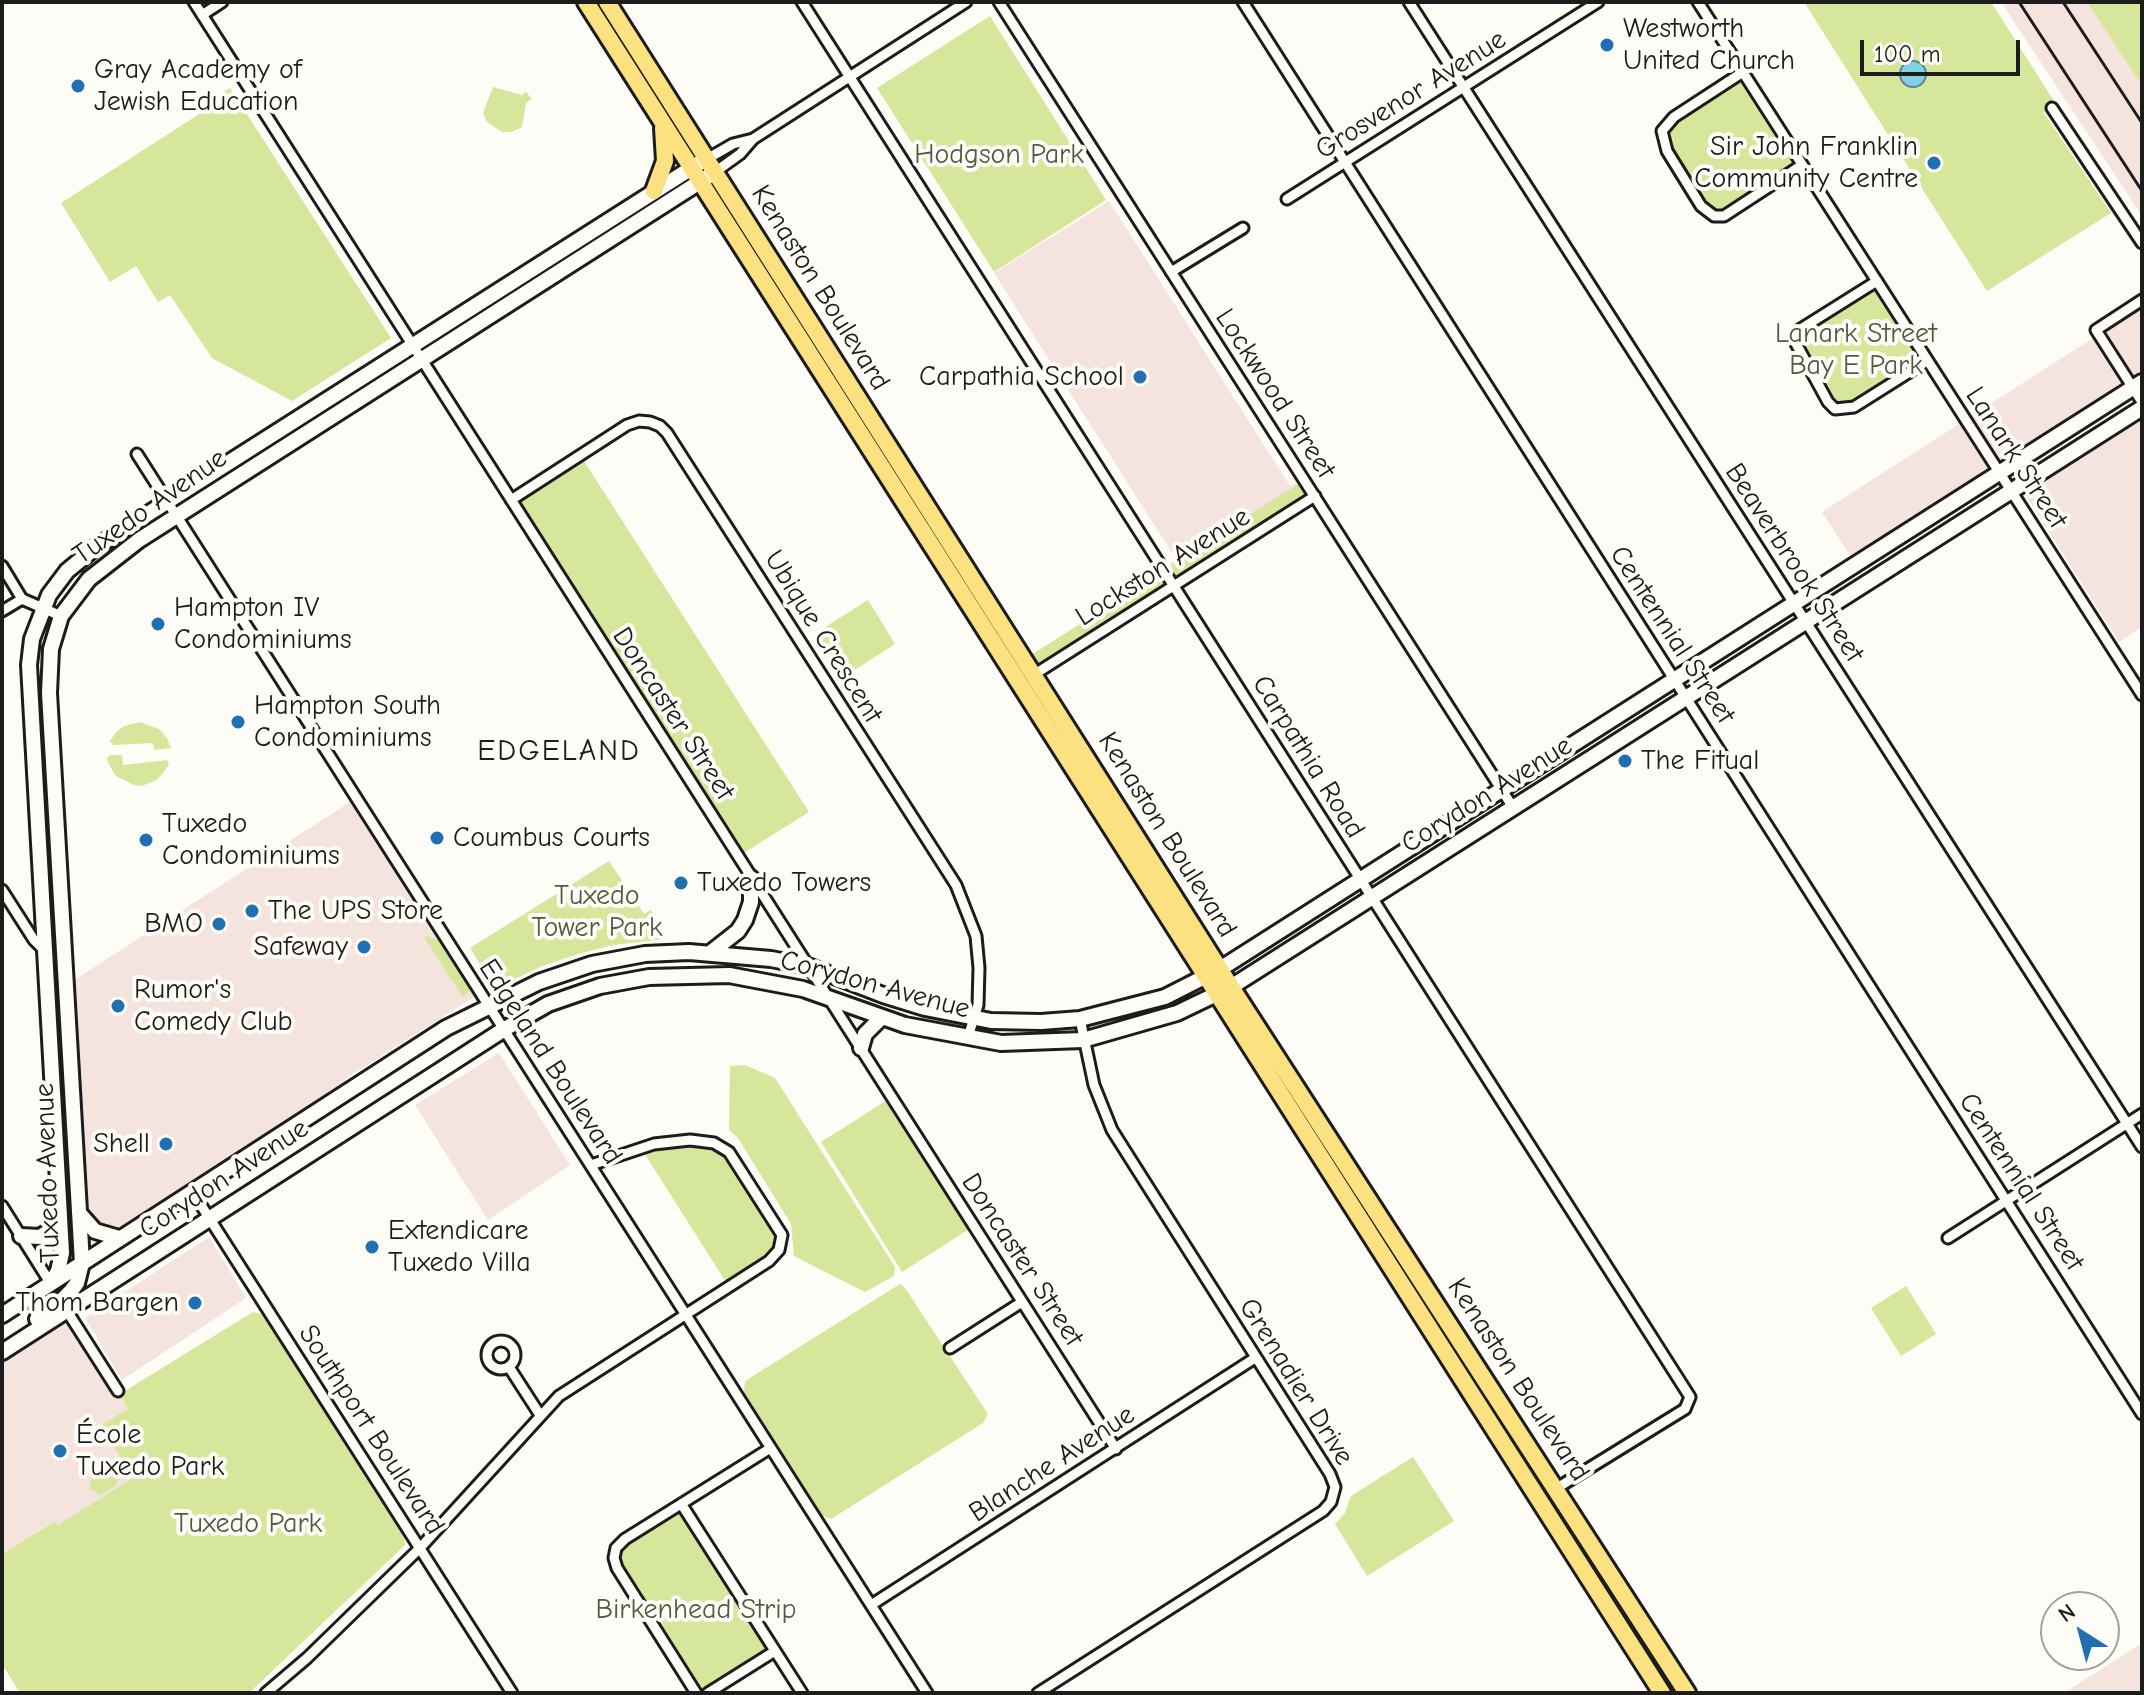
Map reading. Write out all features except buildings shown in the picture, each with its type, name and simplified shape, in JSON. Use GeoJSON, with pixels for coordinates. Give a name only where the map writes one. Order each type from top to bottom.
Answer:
{"type":"FeatureCollection","features":[{"type":"Feature","properties":{"kind":"main road","name":"Kenaston Boulevard"},"geometry":{"type":"LineString","coordinates":[[586,2],[1213,972],[1662,1693]]}},
{"type":"Feature","properties":{"kind":"main road","name":"Kenaston Boulevard"},"geometry":{"type":"LineString","coordinates":[[607,2],[1035,674],[1213,972]]}},
{"type":"Feature","properties":{"kind":"main road"},"geometry":{"type":"LineString","coordinates":[[654,191],[665,161],[666,142],[662,122]]}},
{"type":"Feature","properties":{"kind":"main road","name":"Tuxedo Avenue"},"geometry":{"type":"LineString","coordinates":[[8,1349],[21,1330],[53,1309],[71,1291],[77,1283],[82,1263],[49,693],[51,649],[61,616],[100,568],[176,515],[422,360],[711,165]]}},
{"type":"Feature","properties":{"kind":"main road","name":"Tuxedo Avenue"},"geometry":{"type":"LineString","coordinates":[[51,1284],[62,1253],[29,665],[32,639],[42,608],[57,583],[80,559],[167,500],[654,191],[696,175]]}},
{"type":"Feature","properties":{"kind":"main road","name":"Corydon Avenue"},"geometry":{"type":"LineString","coordinates":[[2,1315],[446,1028],[539,982],[592,964],[645,954],[710,953],[771,959],[808,966],[925,1008],[974,1019],[1041,1022],[1080,1019],[1165,997],[1213,972],[1360,880],[2138,385]]}},
{"type":"Feature","properties":{"kind":"main road","name":"Corydon Avenue"},"geometry":{"type":"LineString","coordinates":[[8,1349],[503,1030],[548,1004],[600,986],[649,977],[729,975],[803,989],[881,1018],[1001,1043],[1083,1040],[1177,1013],[1225,991],[1514,809],[2012,492],[2142,405]]}},
{"type":"Feature","properties":{"kind":"main road"},"geometry":{"type":"LineString","coordinates":[[710,953],[738,931],[745,920],[751,902],[751,878]]}},
{"type":"Feature","properties":{"kind":"main road"},"geometry":{"type":"LineString","coordinates":[[768,981],[771,959]]}},
{"type":"Feature","properties":{"kind":"main road"},"geometry":{"type":"LineString","coordinates":[[864,1011],[872,990]]}},
{"type":"Feature","properties":{"kind":"main road","name":"Kenaston Boulevard"},"geometry":{"type":"LineString","coordinates":[[1225,991],[1557,1488],[1687,1693]]}},
{"type":"Feature","properties":{"kind":"main road"},"geometry":{"type":"LineString","coordinates":[[861,1048],[865,1034],[881,1018]]}},
{"type":"Feature","properties":{"kind":"main road"},"geometry":{"type":"LineString","coordinates":[[79,1213],[95,1231],[119,1238]]}},
{"type":"Feature","properties":{"kind":"main road"},"geometry":{"type":"LineString","coordinates":[[21,1236],[40,1237],[60,1224]]}},
{"type":"Feature","properties":{"kind":"street","name":"Doncaster Street"},"geometry":{"type":"LineString","coordinates":[[194,2],[1116,1449]]}},
{"type":"Feature","properties":{"kind":"street"},"geometry":{"type":"LineString","coordinates":[[202,15],[222,2]]}},
{"type":"Feature","properties":{"kind":"street","name":"Carpathia Road"},"geometry":{"type":"LineString","coordinates":[[802,2],[1690,1397],[1685,1409],[1557,1488]]}},
{"type":"Feature","properties":{"kind":"street","name":"Tuxedo Avenue"},"geometry":{"type":"LineString","coordinates":[[711,165],[740,154],[753,139],[966,2]]}},
{"type":"Feature","properties":{"kind":"street","name":"Lockwood Street"},"geometry":{"type":"LineString","coordinates":[[999,2],[1514,809]]}},
{"type":"Feature","properties":{"kind":"street","name":"Centennial Street"},"geometry":{"type":"LineString","coordinates":[[1243,2],[2142,1414]]}},
{"type":"Feature","properties":{"kind":"street","name":"Beaverbrook Street"},"geometry":{"type":"LineString","coordinates":[[1409,2],[2142,1147]]}},
{"type":"Feature","properties":{"kind":"street","name":"Grosvenor Avenue"},"geometry":{"type":"LineString","coordinates":[[1287,199],[1598,2]]}},
{"type":"Feature","properties":{"kind":"street","name":"Lanark Street"},"geometry":{"type":"LineString","coordinates":[[1698,2],[2142,695]]}},
{"type":"Feature","properties":{"kind":"street"},"geometry":{"type":"LineString","coordinates":[[1743,72],[1674,117],[1662,131],[1667,151],[1701,206],[1714,216],[1724,216],[1802,165]]}},
{"type":"Feature","properties":{"kind":"street"},"geometry":{"type":"LineString","coordinates":[[2052,108],[2142,243]]}},
{"type":"Feature","properties":{"kind":"street","name":"Tuxedo Avenue"},"geometry":{"type":"LineString","coordinates":[[711,165],[733,144],[753,139]]}},
{"type":"Feature","properties":{"kind":"street"},"geometry":{"type":"LineString","coordinates":[[1171,272],[1243,228]]}},
{"type":"Feature","properties":{"kind":"street"},"geometry":{"type":"LineString","coordinates":[[1877,281],[1799,330],[1794,340],[1828,402],[1835,409],[1854,407],[1927,361]]}},
{"type":"Feature","properties":{"kind":"street"},"geometry":{"type":"LineString","coordinates":[[2142,300],[2096,330],[2138,385],[2142,405]]}},
{"type":"Feature","properties":{"kind":"street","name":"Ubique Crescent"},"geometry":{"type":"LineString","coordinates":[[511,500],[627,425],[639,421],[650,422],[667,433],[956,885],[976,936],[979,968],[978,1005],[968,1037]]}},
{"type":"Feature","properties":{"kind":"street","name":"Edgeland Boulevard"},"geometry":{"type":"LineString","coordinates":[[137,454],[927,1693]]}},
{"type":"Feature","properties":{"kind":"street","name":"Lockston Avenue"},"geometry":{"type":"LineString","coordinates":[[1035,674],[1315,496]]}},
{"type":"Feature","properties":{"kind":"street"},"geometry":{"type":"LineString","coordinates":[[2,566],[22,599],[61,616]]}},
{"type":"Feature","properties":{"kind":"street"},"geometry":{"type":"LineString","coordinates":[[2,611],[22,599]]}},
{"type":"Feature","properties":{"kind":"street"},"geometry":{"type":"LineString","coordinates":[[2,890],[34,940],[45,951]]}},
{"type":"Feature","properties":{"kind":"street","name":"Grenadier Drive"},"geometry":{"type":"LineString","coordinates":[[1038,1693],[1323,1511],[1331,1502],[1335,1487],[1330,1474],[1112,1130],[1097,1093],[1080,1019]]}},
{"type":"Feature","properties":{"kind":"street"},"geometry":{"type":"LineString","coordinates":[[1948,1238],[2142,1114]]}},
{"type":"Feature","properties":{"kind":"street"},"geometry":{"type":"LineString","coordinates":[[266,1693],[307,1658],[420,1548],[559,1396],[769,1261],[779,1250],[782,1235],[729,1152],[714,1143],[690,1140],[654,1144],[591,1165]]}},
{"type":"Feature","properties":{"kind":"street","name":"Southport Boulevard"},"geometry":{"type":"LineString","coordinates":[[192,1191],[509,1692]]}},
{"type":"Feature","properties":{"kind":"street"},"geometry":{"type":"LineString","coordinates":[[2,1206],[51,1284]]}},
{"type":"Feature","properties":{"kind":"street"},"geometry":{"type":"LineString","coordinates":[[950,1348],[1022,1302]]}},
{"type":"Feature","properties":{"kind":"street"},"geometry":{"type":"LineString","coordinates":[[67,1311],[118,1391]]}},
{"type":"Feature","properties":{"kind":"street","name":"Blanche Avenue"},"geometry":{"type":"LineString","coordinates":[[871,1605],[1255,1358]]}},
{"type":"Feature","properties":{"kind":"street"},"geometry":{"type":"LineString","coordinates":[[509,1367],[540,1415]]}},
{"type":"Feature","properties":{"kind":"street"},"geometry":{"type":"LineString","coordinates":[[696,1693],[617,1568],[614,1558],[616,1548],[625,1539],[769,1449]]}},
{"type":"Feature","properties":{"kind":"street"},"geometry":{"type":"LineString","coordinates":[[682,1505],[802,1693]]}},
{"type":"Feature","properties":{"kind":"street"},"geometry":{"type":"LineString","coordinates":[[708,1693],[775,1651]]}},
{"type":"Feature","properties":{"kind":"shaded area"},"geometry":{"type":"Polygon","coordinates":[[[2001,2],[2087,2],[2142,86],[2142,216],[2001,2]]]}},
{"type":"Feature","properties":{"kind":"shaded area","name":"Carpathia School"},"geometry":{"type":"Polygon","coordinates":[[[1109,201],[1290,486],[1304,480],[1315,496],[1163,569],[1176,559],[994,273],[1109,201]]]}},
{"type":"Feature","properties":{"kind":"shaded area"},"geometry":{"type":"Polygon","coordinates":[[[2142,295],[2142,375],[1853,560],[1822,512],[2093,338],[2089,330],[2142,295]]]}},
{"type":"Feature","properties":{"kind":"shaded area"},"geometry":{"type":"Polygon","coordinates":[[[2142,415],[2142,627],[2119,642],[2023,491],[2142,415]]]}},
{"type":"Feature","properties":{"kind":"shaded area"},"geometry":{"type":"Polygon","coordinates":[[[350,802],[476,996],[348,1077],[335,1092],[123,1229],[107,1231],[86,1216],[65,986],[350,802]]]}},
{"type":"Feature","properties":{"kind":"shaded area"},"geometry":{"type":"Polygon","coordinates":[[[499,1053],[570,1165],[488,1220],[415,1105],[499,1053]]]}},
{"type":"Feature","properties":{"kind":"shaded area"},"geometry":{"type":"Polygon","coordinates":[[[209,1237],[246,1298],[122,1380],[85,1318],[209,1237]]]}},
{"type":"Feature","properties":{"kind":"shaded area","name":"École Tuxedo Park"},"geometry":{"type":"Polygon","coordinates":[[[67,1311],[129,1408],[134,1477],[58,1525],[54,1521],[2,1554],[2,1352],[67,1311]]]}},
{"type":"Feature","properties":{"kind":"shaded area"},"geometry":{"type":"Polygon","coordinates":[[[2142,1643],[2142,1693],[2064,1693],[2098,1671],[2120,1671],[2120,1657],[2142,1643]]]}},
{"type":"Feature","properties":{"kind":"green space"},"geometry":{"type":"Polygon","coordinates":[[[1804,2],[1991,2],[2054,101],[2044,113],[2111,213],[1987,291],[1804,2]]]}},
{"type":"Feature","properties":{"kind":"green space"},"geometry":{"type":"Polygon","coordinates":[[[2087,2],[2140,2],[2142,86],[2087,2]]]}},
{"type":"Feature","properties":{"kind":"green space","name":"Hodgson Park"},"geometry":{"type":"Polygon","coordinates":[[[990,16],[1106,200],[994,272],[877,88],[990,16]]]}},
{"type":"Feature","properties":{"kind":"green space"},"geometry":{"type":"Polygon","coordinates":[[[1743,72],[1802,165],[1724,216],[1706,212],[1667,151],[1666,123],[1743,72]]]}},
{"type":"Feature","properties":{"kind":"green space"},"geometry":{"type":"Polygon","coordinates":[[[493,87],[522,95],[526,92],[532,99],[526,103],[522,127],[502,132],[487,122],[483,113],[493,87]]]}},
{"type":"Feature","properties":{"kind":"green space"},"geometry":{"type":"Polygon","coordinates":[[[230,88],[391,338],[292,401],[212,358],[170,295],[158,302],[136,266],[110,282],[61,203],[221,100],[219,95],[230,88]]]}},
{"type":"Feature","properties":{"kind":"green space","name":"Lanark Street Bay E Park"},"geometry":{"type":"Polygon","coordinates":[[[1877,281],[1927,361],[1854,407],[1835,409],[1797,349],[1799,330],[1877,281]]]}},
{"type":"Feature","properties":{"kind":"green space"},"geometry":{"type":"Polygon","coordinates":[[[582,458],[809,812],[742,854],[518,500],[582,458]]]}},
{"type":"Feature","properties":{"kind":"green space"},"geometry":{"type":"Polygon","coordinates":[[[1304,480],[1315,496],[1035,674],[1025,659],[1304,480]]]}},
{"type":"Feature","properties":{"kind":"green space"},"geometry":{"type":"Polygon","coordinates":[[[868,600],[895,644],[842,678],[814,634],[868,600]]]}},
{"type":"Feature","properties":{"kind":"green space"},"geometry":{"type":"Polygon","coordinates":[[[140,722],[159,729],[171,748],[154,750],[153,743],[113,745],[110,741],[124,726],[140,722]]]}},
{"type":"Feature","properties":{"kind":"green space"},"geometry":{"type":"Polygon","coordinates":[[[110,755],[122,755],[123,765],[167,760],[169,765],[157,780],[142,786],[134,785],[116,776],[108,763],[110,755]]]}},
{"type":"Feature","properties":{"kind":"green space","name":"Tuxedo Tower Park"},"geometry":{"type":"Polygon","coordinates":[[[609,861],[644,914],[651,910],[663,929],[665,939],[614,945],[578,954],[495,988],[470,948],[609,861]]]}},
{"type":"Feature","properties":{"kind":"green space"},"geometry":{"type":"Polygon","coordinates":[[[424,937],[439,941],[472,989],[463,997],[424,937]]]}},
{"type":"Feature","properties":{"kind":"green space"},"geometry":{"type":"Polygon","coordinates":[[[745,1065],[775,1078],[895,1267],[894,1276],[865,1292],[794,1256],[791,1224],[738,1138],[729,1130],[730,1066],[745,1065]]]}},
{"type":"Feature","properties":{"kind":"green space"},"geometry":{"type":"Polygon","coordinates":[[[892,1097],[974,1226],[902,1272],[821,1142],[892,1097]]]}},
{"type":"Feature","properties":{"kind":"green space"},"geometry":{"type":"Polygon","coordinates":[[[690,1140],[729,1152],[782,1235],[779,1250],[729,1287],[641,1148],[690,1140]]]}},
{"type":"Feature","properties":{"kind":"green space"},"geometry":{"type":"Polygon","coordinates":[[[900,1284],[988,1414],[983,1423],[831,1519],[823,1516],[744,1392],[745,1381],[900,1284]]]}},
{"type":"Feature","properties":{"kind":"green space"},"geometry":{"type":"Polygon","coordinates":[[[1906,1286],[1936,1334],[1901,1356],[1871,1308],[1906,1286]]]}},
{"type":"Feature","properties":{"kind":"green space","name":"Tuxedo Park"},"geometry":{"type":"Polygon","coordinates":[[[253,1312],[262,1314],[404,1538],[405,1545],[249,1693],[20,1693],[2,1664],[2,1554],[55,1521],[58,1525],[134,1477],[100,1426],[128,1409],[120,1394],[253,1312]]]}},
{"type":"Feature","properties":{"kind":"green space"},"geometry":{"type":"Polygon","coordinates":[[[1413,1457],[1454,1521],[1367,1576],[1335,1524],[1345,1513],[1351,1496],[1413,1457]]]}},
{"type":"Feature","properties":{"kind":"green space"},"geometry":{"type":"Polygon","coordinates":[[[97,1465],[112,1466],[119,1479],[115,1486],[101,1495],[90,1489],[91,1470],[97,1465]]]}},
{"type":"Feature","properties":{"kind":"green space","name":"Birkenhead Strip"},"geometry":{"type":"Polygon","coordinates":[[[682,1505],[775,1651],[708,1693],[696,1693],[617,1568],[616,1548],[682,1505]]]}},
{"type":"Feature","properties":{"kind":"water"},"geometry":{"type":"Polygon","coordinates":[[[1913,61],[1922,65],[1926,74],[1922,83],[1913,87],[1904,83],[1900,74],[1904,65],[1913,61]]]}},
{"type":"Feature","properties":{"kind":"railway"},"geometry":{"type":"LineString","coordinates":[[2019,2],[2142,191]]}},
{"type":"Feature","properties":{"kind":"railway"},"geometry":{"type":"LineString","coordinates":[[2063,2],[2142,123]]}},
{"type":"Feature","properties":{"kind":"place","name":"Westworth United Church"},"geometry":{"type":"Point","coordinates":[1607,45]}},
{"type":"Feature","properties":{"kind":"place","name":"Gray Academy of Jewish Education"},"geometry":{"type":"Point","coordinates":[78,86]}},
{"type":"Feature","properties":{"kind":"place","name":"Sir John Franklin Community Centre"},"geometry":{"type":"Point","coordinates":[1934,163]}},
{"type":"Feature","properties":{"kind":"place","name":"Carpathia School"},"geometry":{"type":"Point","coordinates":[1140,377]}},
{"type":"Feature","properties":{"kind":"place","name":"Hampton IV Condominiums"},"geometry":{"type":"Point","coordinates":[158,624]}},
{"type":"Feature","properties":{"kind":"place","name":"Hampton South Condominiums"},"geometry":{"type":"Point","coordinates":[238,722]}},
{"type":"Feature","properties":{"kind":"place","name":"The Fitual"},"geometry":{"type":"Point","coordinates":[1625,761]}},
{"type":"Feature","properties":{"kind":"place","name":"Coumbus Courts"},"geometry":{"type":"Point","coordinates":[437,838]}},
{"type":"Feature","properties":{"kind":"place","name":"Tuxedo Condominiums"},"geometry":{"type":"Point","coordinates":[146,840]}},
{"type":"Feature","properties":{"kind":"place","name":"Tuxedo Towers"},"geometry":{"type":"Point","coordinates":[681,883]}},
{"type":"Feature","properties":{"kind":"place","name":"The UPS Store"},"geometry":{"type":"Point","coordinates":[252,911]}},
{"type":"Feature","properties":{"kind":"place","name":"BMO"},"geometry":{"type":"Point","coordinates":[219,924]}},
{"type":"Feature","properties":{"kind":"place","name":"Safeway"},"geometry":{"type":"Point","coordinates":[364,947]}},
{"type":"Feature","properties":{"kind":"place","name":"Rumor's Comedy Club"},"geometry":{"type":"Point","coordinates":[118,1006]}},
{"type":"Feature","properties":{"kind":"place","name":"Shell"},"geometry":{"type":"Point","coordinates":[166,1144]}},
{"type":"Feature","properties":{"kind":"place","name":"Extendicare Tuxedo Villa"},"geometry":{"type":"Point","coordinates":[372,1247]}},
{"type":"Feature","properties":{"kind":"place","name":"Thom Bargen"},"geometry":{"type":"Point","coordinates":[195,1303]}},
{"type":"Feature","properties":{"kind":"place","name":"École Tuxedo Park"},"geometry":{"type":"Point","coordinates":[60,1451]}},
{"type":"Feature","properties":{"kind":"district","name":"EDGELAND"},"geometry":{"type":"Point","coordinates":[559,752]}}]}
